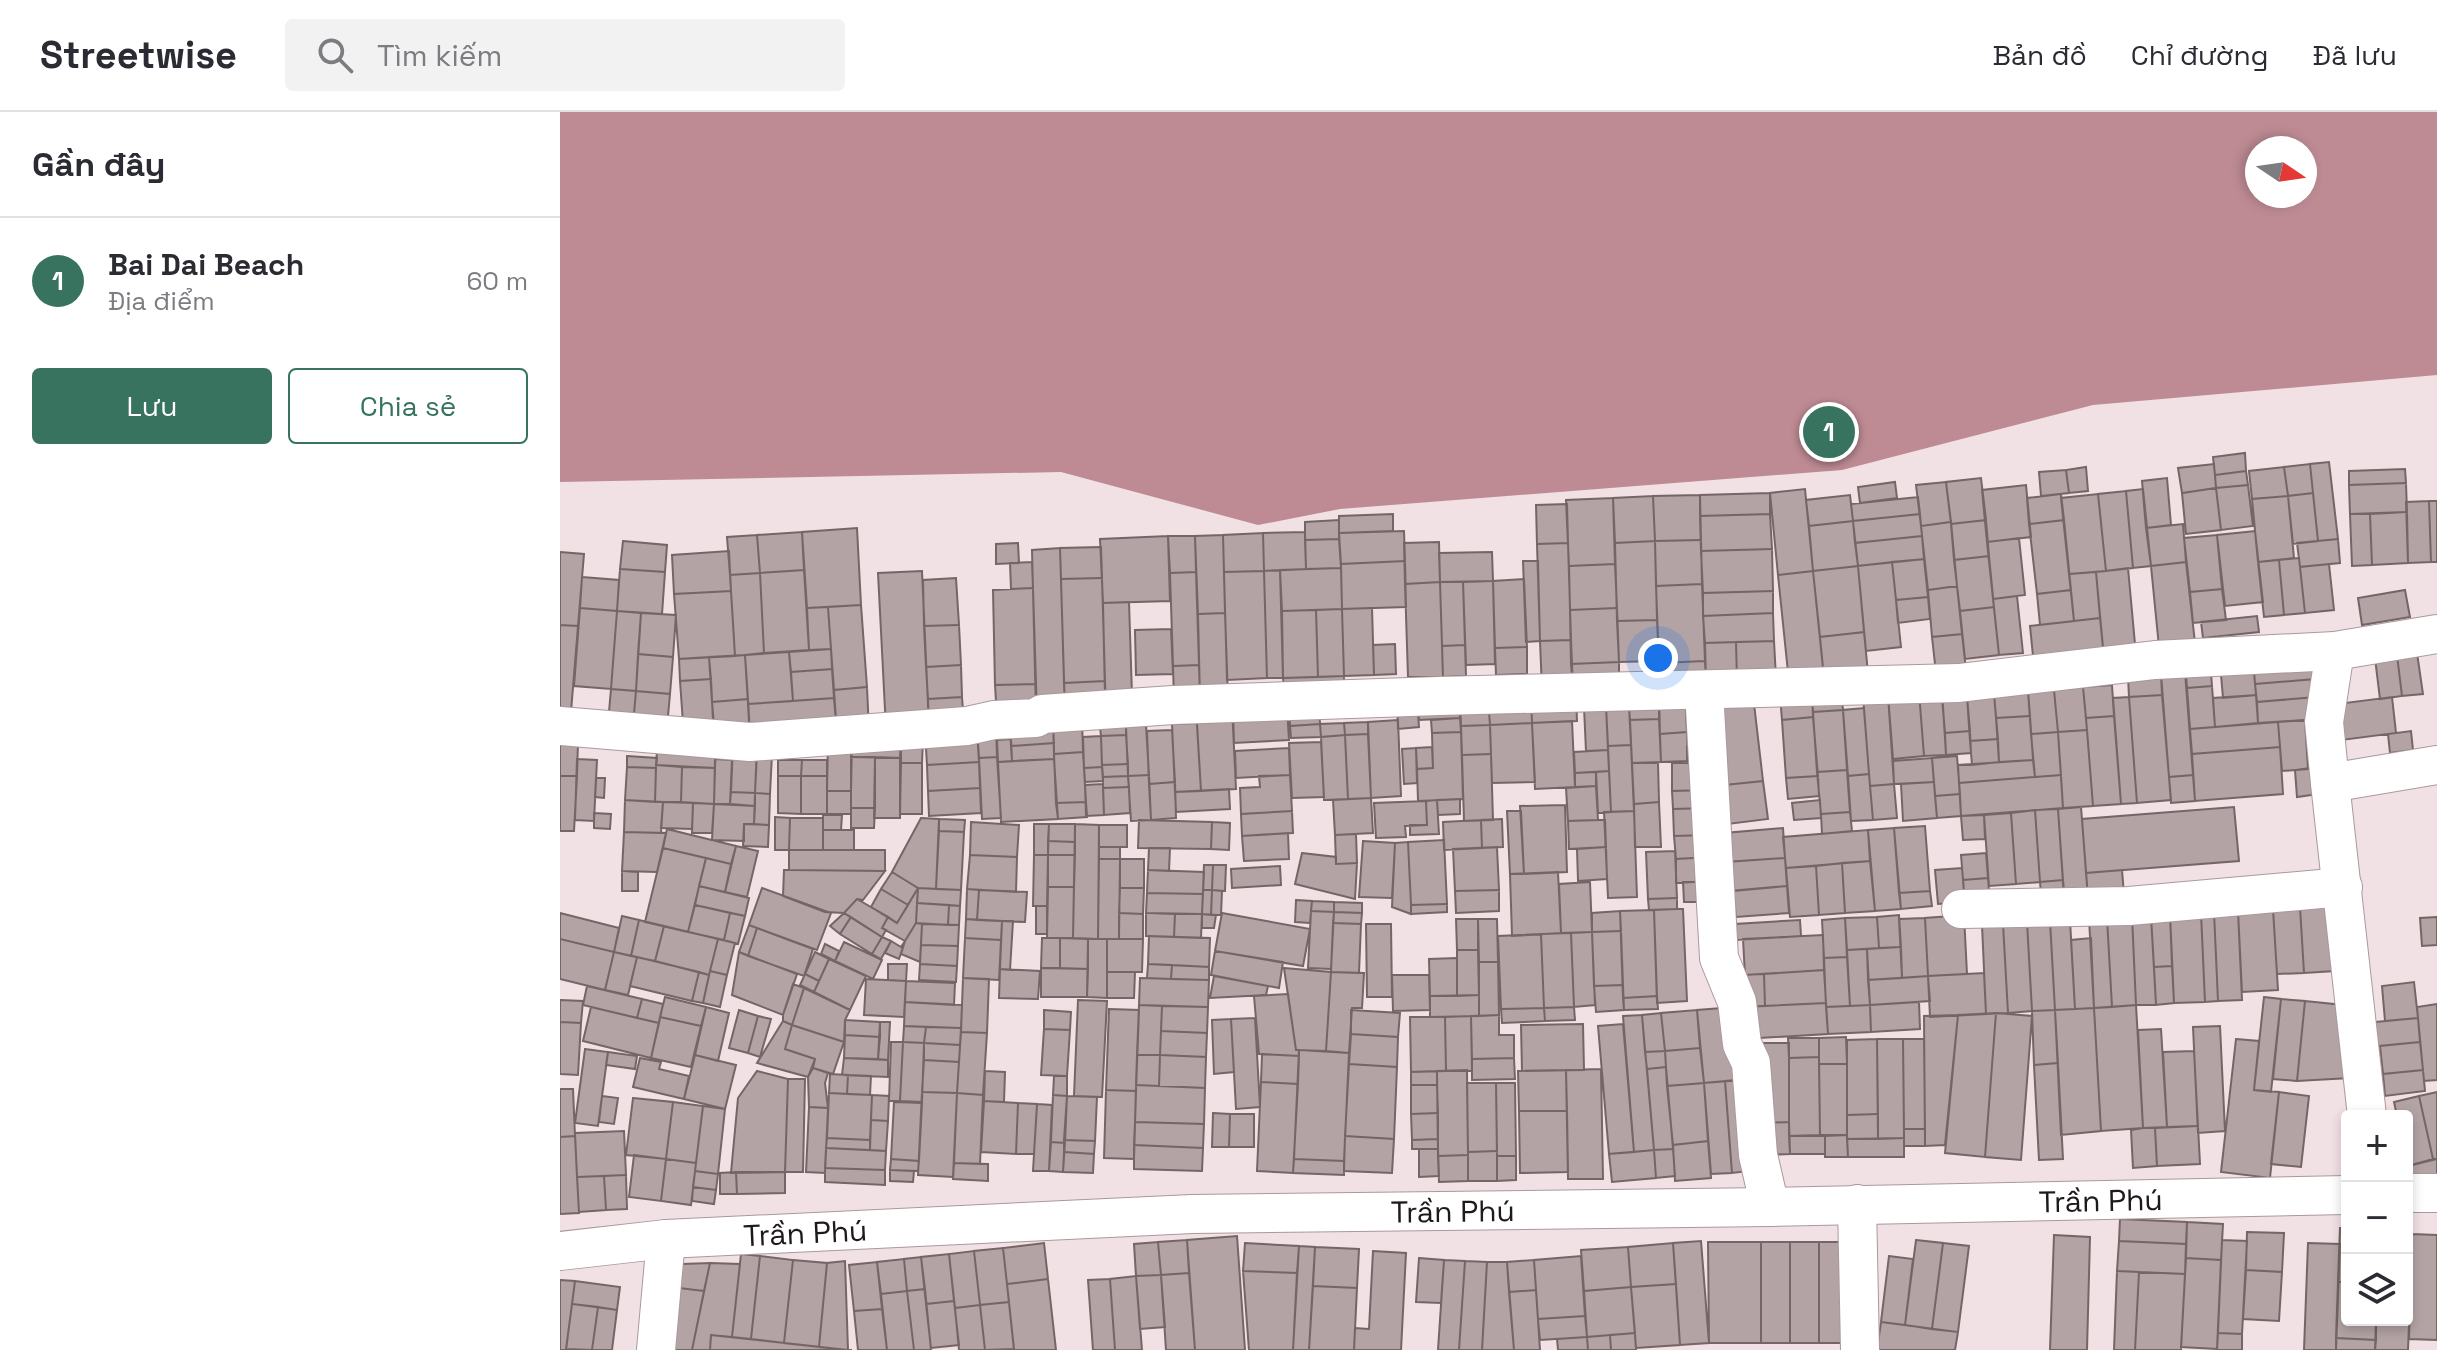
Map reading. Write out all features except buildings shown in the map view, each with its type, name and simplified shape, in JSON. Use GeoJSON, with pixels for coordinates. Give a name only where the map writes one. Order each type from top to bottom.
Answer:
{"type":"FeatureCollection","features":[{"type":"Feature","properties":{"kind":"street"},"geometry":{"type":"LineString","coordinates":[[560,726],[750,742],[967,726],[994,720],[1036,718],[1042,714],[1173,705],[1959,683],[2155,660],[2335,651],[2437,634]]}},
{"type":"Feature","properties":{"kind":"street"},"geometry":{"type":"LineString","coordinates":[[2335,651],[2324,722],[2366,1110]]}},
{"type":"Feature","properties":{"kind":"street"},"geometry":{"type":"LineString","coordinates":[[1704,690],[1719,958],[1737,1002],[1742,1044],[1751,1063],[1758,1155],[1770,1207]]}},
{"type":"Feature","properties":{"kind":"street"},"geometry":{"type":"LineString","coordinates":[[2330,783],[2437,765]]}},
{"type":"Feature","properties":{"kind":"street"},"geometry":{"type":"LineString","coordinates":[[1961,909],[2129,906],[2343,887]]}},
{"type":"Feature","properties":{"kind":"street"},"geometry":{"type":"LineString","coordinates":[[2413,1193],[2437,1193]]}},
{"type":"Feature","properties":{"kind":"street","name":"Trần Phú"},"geometry":{"type":"LineString","coordinates":[[560,1251],[666,1239],[1192,1214],[1770,1207],[2341,1195]]}},
{"type":"Feature","properties":{"kind":"street"},"geometry":{"type":"LineString","coordinates":[[1857,1204],[1860,1350]]}},
{"type":"Feature","properties":{"kind":"street"},"geometry":{"type":"LineString","coordinates":[[656,1350],[666,1239]]}},
{"type":"Feature","properties":{"kind":"shaded area"},"geometry":{"type":"Polygon","coordinates":[[[560,112],[2437,112],[2437,375],[2093,405],[1842,470],[1340,509],[1258,525],[1061,472],[560,482],[560,112]]]}},
{"type":"Feature","properties":{"kind":"place","name":"Bai Dai Beach"},"geometry":{"type":"Point","coordinates":[1829,432]}}]}
